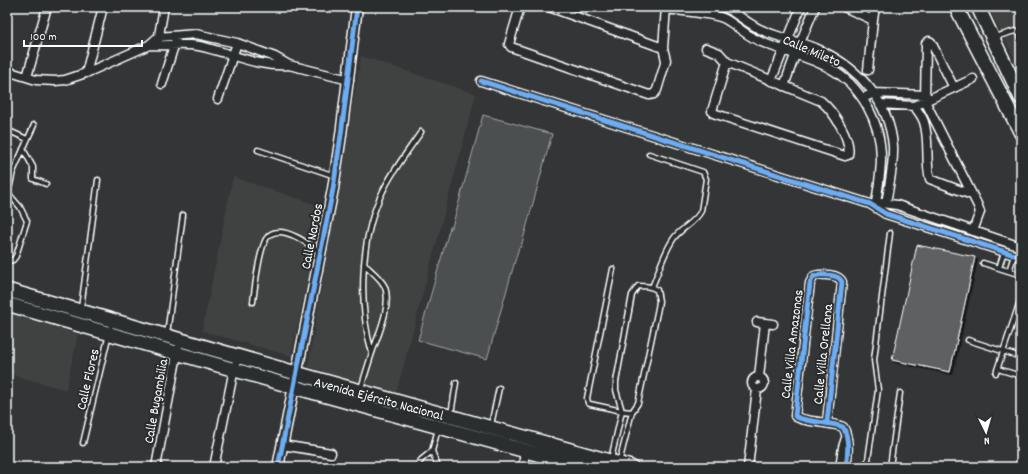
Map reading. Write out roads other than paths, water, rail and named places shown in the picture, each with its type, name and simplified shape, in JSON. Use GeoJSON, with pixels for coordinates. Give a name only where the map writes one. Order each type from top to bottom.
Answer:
{"type":"FeatureCollection","features":[{"type":"Feature","properties":{"kind":"main road"},"geometry":{"type":"LineString","coordinates":[[956,7],[1021,133]]}},
{"type":"Feature","properties":{"kind":"main road"},"geometry":{"type":"LineString","coordinates":[[978,7],[1021,98]]}},
{"type":"Feature","properties":{"kind":"main road","name":"Avenida Ejército Nacional"},"geometry":{"type":"LineString","coordinates":[[7,290],[180,340],[294,387],[356,404],[445,422],[618,465]]}},
{"type":"Feature","properties":{"kind":"main road","name":"Avenida Ejército Nacional"},"geometry":{"type":"LineString","coordinates":[[7,304],[177,354],[296,374],[360,391],[445,422]]}},
{"type":"Feature","properties":{"kind":"main road","name":"Avenida Ejército Nacional"},"geometry":{"type":"LineString","coordinates":[[490,434],[547,462],[584,467]]}},
{"type":"Feature","properties":{"kind":"street"},"geometry":{"type":"LineString","coordinates":[[27,77],[47,7]]}},
{"type":"Feature","properties":{"kind":"street"},"geometry":{"type":"LineString","coordinates":[[86,73],[103,7]]}},
{"type":"Feature","properties":{"kind":"street"},"geometry":{"type":"LineString","coordinates":[[155,42],[164,7]]}},
{"type":"Feature","properties":{"kind":"street","name":"Calle Nardos"},"geometry":{"type":"LineString","coordinates":[[278,467],[335,176],[358,7]]}},
{"type":"Feature","properties":{"kind":"street"},"geometry":{"type":"LineString","coordinates":[[520,7],[509,44],[512,47],[649,95],[654,94],[657,90],[666,60],[663,48],[666,8]]}},
{"type":"Feature","properties":{"kind":"street"},"geometry":{"type":"LineString","coordinates":[[549,7],[663,48]]}},
{"type":"Feature","properties":{"kind":"street"},"geometry":{"type":"LineString","coordinates":[[771,81],[800,7]]}},
{"type":"Feature","properties":{"kind":"street"},"geometry":{"type":"LineString","coordinates":[[784,86],[815,7]]}},
{"type":"Feature","properties":{"kind":"street"},"geometry":{"type":"LineString","coordinates":[[844,7],[873,20]]}},
{"type":"Feature","properties":{"kind":"street"},"geometry":{"type":"LineString","coordinates":[[868,70],[875,7]]}},
{"type":"Feature","properties":{"kind":"street","name":"Calle Mileto"},"geometry":{"type":"LineString","coordinates":[[666,8],[725,19],[749,36],[830,68],[850,83],[863,98],[876,124],[881,150],[880,168],[873,204]]}},
{"type":"Feature","properties":{"kind":"street","name":"Calle Mileto"},"geometry":{"type":"LineString","coordinates":[[726,8],[760,29],[820,50],[836,58],[867,83],[874,93],[887,119],[893,146],[892,166],[886,203]]}},
{"type":"Feature","properties":{"kind":"street"},"geometry":{"type":"LineString","coordinates":[[7,70],[36,80],[65,80],[86,73],[155,42],[178,35],[205,35],[237,43],[275,57],[289,65],[349,80]]}},
{"type":"Feature","properties":{"kind":"street"},"geometry":{"type":"LineString","coordinates":[[162,84],[178,35]]}},
{"type":"Feature","properties":{"kind":"street"},"geometry":{"type":"LineString","coordinates":[[954,88],[932,42],[929,41],[926,43],[925,98],[980,212],[973,231]]}},
{"type":"Feature","properties":{"kind":"street"},"geometry":{"type":"LineString","coordinates":[[155,42],[198,46],[273,66],[289,65]]}},
{"type":"Feature","properties":{"kind":"street"},"geometry":{"type":"LineString","coordinates":[[218,99],[237,43]]}},
{"type":"Feature","properties":{"kind":"street"},"geometry":{"type":"LineString","coordinates":[[706,48],[719,52],[727,62],[821,102],[828,107],[836,118],[843,133],[848,149],[848,155],[845,156],[713,113],[712,111],[716,94],[727,62]]}},
{"type":"Feature","properties":{"kind":"street"},"geometry":{"type":"LineString","coordinates":[[880,104],[914,106],[925,98],[954,88],[973,79]]}},
{"type":"Feature","properties":{"kind":"street"},"geometry":{"type":"LineString","coordinates":[[481,81],[873,204],[886,214],[1018,256]]}},
{"type":"Feature","properties":{"kind":"street"},"geometry":{"type":"LineString","coordinates":[[863,98],[874,93],[925,98]]}},
{"type":"Feature","properties":{"kind":"street"},"geometry":{"type":"LineString","coordinates":[[914,106],[924,122],[926,129],[928,171],[930,179],[972,195]]}},
{"type":"Feature","properties":{"kind":"street"},"geometry":{"type":"LineString","coordinates":[[873,204],[886,203],[897,205],[1021,247]]}},
{"type":"Feature","properties":{"kind":"street","name":"Calle Villa Orellana"},"geometry":{"type":"LineString","coordinates":[[814,276],[836,276],[841,279],[842,287],[827,422],[843,427],[846,434],[848,447],[843,464]]}},
{"type":"Feature","properties":{"kind":"street","name":"Calle Villa Amazonas"},"geometry":{"type":"LineString","coordinates":[[814,276],[810,283],[795,416],[800,419],[827,422]]}},
{"type":"Feature","properties":{"kind":"street"},"geometry":{"type":"LineString","coordinates":[[748,467],[757,389],[762,388],[764,384],[763,379],[759,377],[765,323]]}},
{"type":"Feature","properties":{"kind":"street","name":"Calle Bugambilia"},"geometry":{"type":"LineString","coordinates":[[156,467],[180,340]]}},
{"type":"Feature","properties":{"kind":"street"},"geometry":{"type":"LineString","coordinates":[[214,467],[236,363]]}},
{"type":"Feature","properties":{"kind":"street"},"geometry":{"type":"LineString","coordinates":[[282,445],[332,453]]}},
{"type":"Feature","properties":{"kind":"street"},"geometry":{"type":"LineString","coordinates":[[522,467],[525,451]]}},
{"type":"Feature","properties":{"kind":"lane"},"geometry":{"type":"LineString","coordinates":[[992,38],[1015,31],[1020,34],[1021,39]]}},
{"type":"Feature","properties":{"kind":"lane"},"geometry":{"type":"LineString","coordinates":[[7,261],[13,260],[16,256],[27,221],[20,207],[8,195],[13,172],[34,126]]}},
{"type":"Feature","properties":{"kind":"lane"},"geometry":{"type":"LineString","coordinates":[[7,130],[28,139]]}},
{"type":"Feature","properties":{"kind":"lane"},"geometry":{"type":"LineString","coordinates":[[372,352],[367,332],[365,312],[364,264],[372,222],[382,192],[421,132]]}},
{"type":"Feature","properties":{"kind":"lane"},"geometry":{"type":"LineString","coordinates":[[23,149],[33,167],[33,179],[46,184]]}},
{"type":"Feature","properties":{"kind":"lane"},"geometry":{"type":"LineString","coordinates":[[258,150],[335,176]]}},
{"type":"Feature","properties":{"kind":"lane"},"geometry":{"type":"LineString","coordinates":[[649,154],[703,172],[706,179],[698,216],[683,228],[674,238],[652,287]]}},
{"type":"Feature","properties":{"kind":"lane"},"geometry":{"type":"LineString","coordinates":[[78,325],[98,180]]}},
{"type":"Feature","properties":{"kind":"lane"},"geometry":{"type":"LineString","coordinates":[[166,336],[183,215]]}},
{"type":"Feature","properties":{"kind":"lane"},"geometry":{"type":"LineString","coordinates":[[253,302],[262,249],[266,238],[272,232],[290,234],[320,252]]}},
{"type":"Feature","properties":{"kind":"lane"},"geometry":{"type":"LineString","coordinates":[[867,467],[878,390],[874,360],[890,233]]}},
{"type":"Feature","properties":{"kind":"lane"},"geometry":{"type":"LineString","coordinates":[[999,268],[1004,252]]}},
{"type":"Feature","properties":{"kind":"lane"},"geometry":{"type":"LineString","coordinates":[[1009,271],[1018,256]]}},
{"type":"Feature","properties":{"kind":"lane"},"geometry":{"type":"LineString","coordinates":[[983,263],[1021,275]]}},
{"type":"Feature","properties":{"kind":"lane"},"geometry":{"type":"LineString","coordinates":[[356,404],[372,352],[380,332],[387,301],[383,284],[364,264]]}},
{"type":"Feature","properties":{"kind":"lane"},"geometry":{"type":"LineString","coordinates":[[613,269],[587,398],[588,403],[590,404],[632,412]]}},
{"type":"Feature","properties":{"kind":"lane"},"geometry":{"type":"LineString","coordinates":[[638,286],[652,287],[657,290],[659,295],[658,308],[638,403],[632,412],[618,465],[622,411],[616,390],[616,382],[632,295],[638,286]]}},
{"type":"Feature","properties":{"kind":"lane"},"geometry":{"type":"LineString","coordinates":[[1021,298],[997,371],[1021,376]]}},
{"type":"Feature","properties":{"kind":"lane"},"geometry":{"type":"LineString","coordinates":[[1015,316],[1021,318]]}},
{"type":"Feature","properties":{"kind":"lane","name":"Calle Flores"},"geometry":{"type":"LineString","coordinates":[[83,443],[112,321]]}},
{"type":"Feature","properties":{"kind":"lane"},"geometry":{"type":"LineString","coordinates":[[968,340],[1021,357]]}},
{"type":"Feature","properties":{"kind":"lane"},"geometry":{"type":"LineString","coordinates":[[417,467],[421,460],[432,451],[445,422],[456,383]]}},
{"type":"Feature","properties":{"kind":"lane"},"geometry":{"type":"LineString","coordinates":[[490,434],[499,388]]}},
{"type":"Feature","properties":{"kind":"lane"},"geometry":{"type":"LineString","coordinates":[[890,467],[900,393]]}},
{"type":"Feature","properties":{"kind":"lane"},"geometry":{"type":"LineString","coordinates":[[432,451],[438,467]]}}]}
